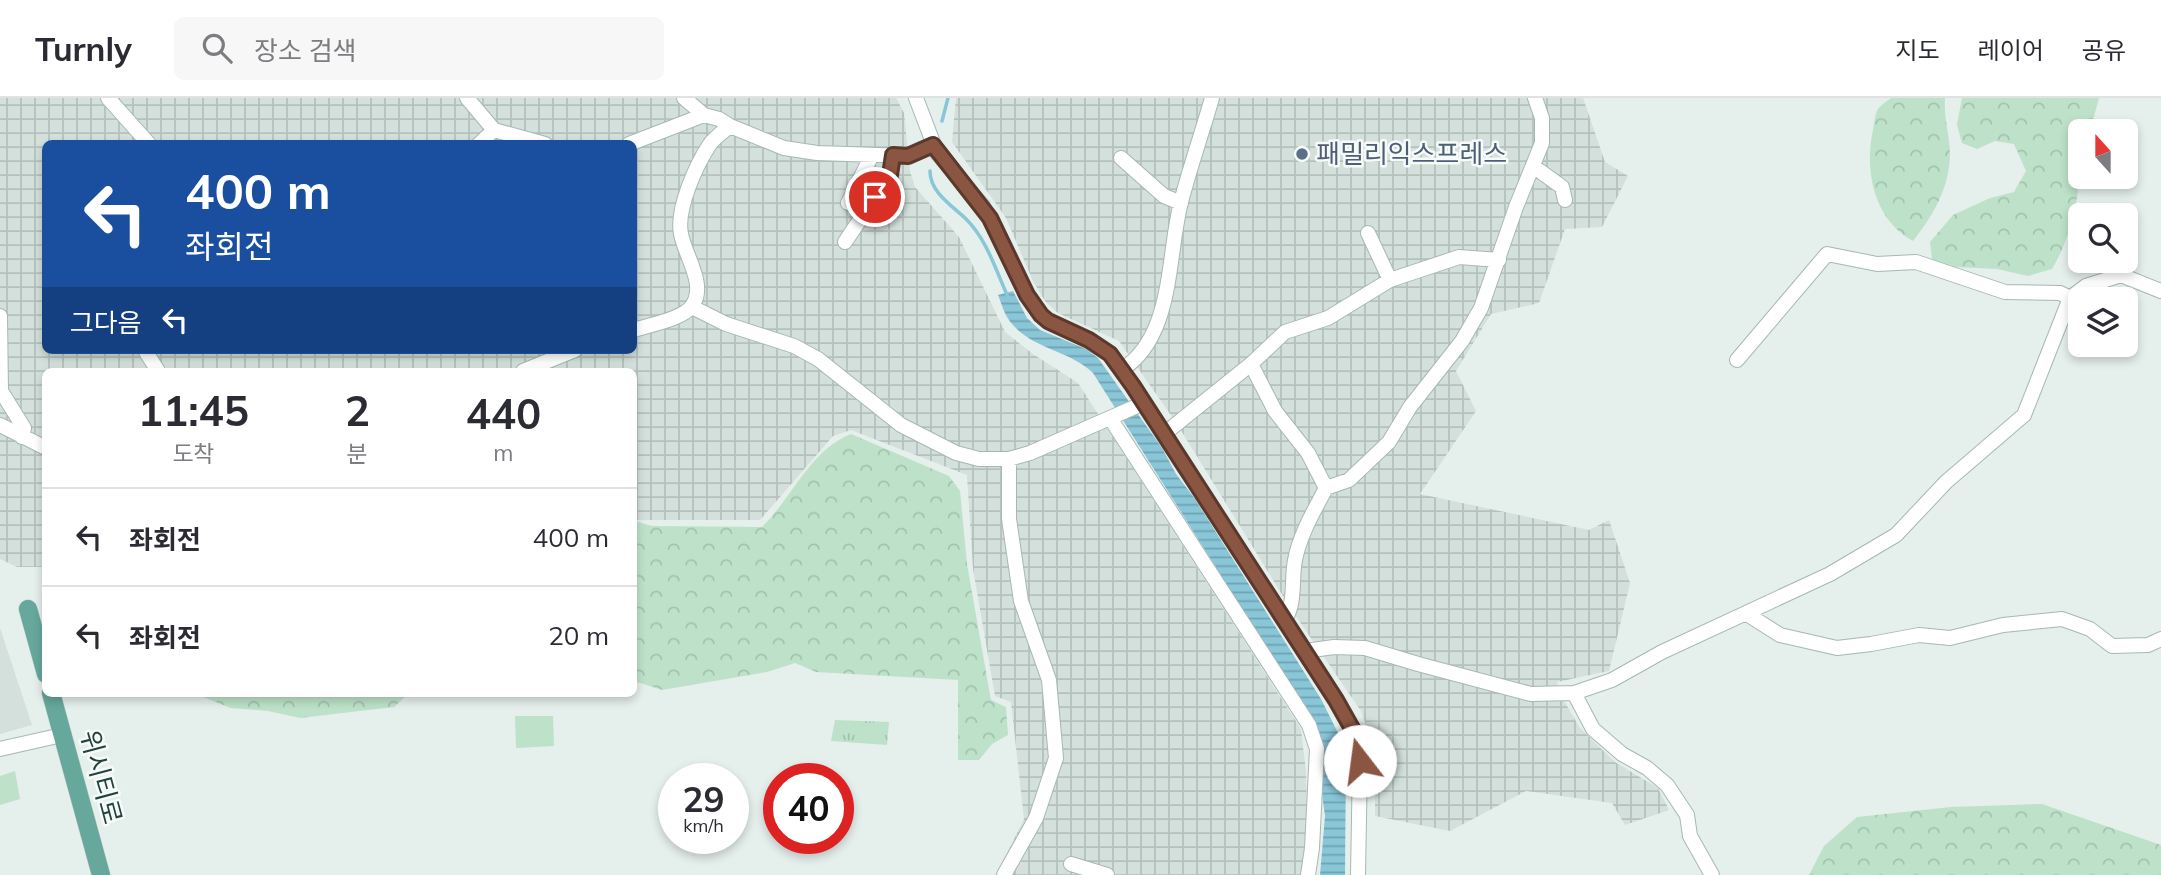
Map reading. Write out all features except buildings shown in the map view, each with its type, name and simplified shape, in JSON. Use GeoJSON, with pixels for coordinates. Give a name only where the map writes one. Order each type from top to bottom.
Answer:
{"type":"FeatureCollection","features":[{"type":"Feature","properties":{"kind":"main road"},"geometry":{"type":"LineString","coordinates":[[28,609],[42,660]]}},
{"type":"Feature","properties":{"kind":"main road","name":"위시티로"},"geometry":{"type":"LineString","coordinates":[[52,697],[101,875]]}},
{"type":"Feature","properties":{"kind":"street"},"geometry":{"type":"LineString","coordinates":[[108,98],[141,140]]}},
{"type":"Feature","properties":{"kind":"street"},"geometry":{"type":"LineString","coordinates":[[467,98],[494,130],[530,140]]}},
{"type":"Feature","properties":{"kind":"street"},"geometry":{"type":"LineString","coordinates":[[684,98],[704,115],[784,148],[817,153],[908,156],[933,145]]}},
{"type":"Feature","properties":{"kind":"street"},"geometry":{"type":"LineString","coordinates":[[916,98],[933,145],[986,212],[1036,309],[1048,321],[1089,340],[1110,354],[1346,717],[1358,747],[1360,761],[1358,875]]}},
{"type":"Feature","properties":{"kind":"street"},"geometry":{"type":"LineString","coordinates":[[1121,370],[1135,362],[1143,352],[1160,319],[1181,203],[1212,98]]}},
{"type":"Feature","properties":{"kind":"street"},"geometry":{"type":"LineString","coordinates":[[1285,620],[1291,609],[1295,561],[1306,527],[1326,488],[1349,480],[1389,442],[1410,407],[1462,341],[1481,308],[1542,144],[1542,118],[1535,98]]}},
{"type":"Feature","properties":{"kind":"street"},"geometry":{"type":"LineString","coordinates":[[637,141],[704,115]]}},
{"type":"Feature","properties":{"kind":"street"},"geometry":{"type":"LineString","coordinates":[[637,329],[674,318],[692,307],[699,289],[681,235],[680,216],[686,194],[711,142],[730,126]]}},
{"type":"Feature","properties":{"kind":"street"},"geometry":{"type":"LineString","coordinates":[[483,140],[494,130]]}},
{"type":"Feature","properties":{"kind":"street"},"geometry":{"type":"LineString","coordinates":[[848,202],[872,155]]}},
{"type":"Feature","properties":{"kind":"street"},"geometry":{"type":"LineString","coordinates":[[845,242],[890,175],[893,155]]}},
{"type":"Feature","properties":{"kind":"street"},"geometry":{"type":"LineString","coordinates":[[1121,158],[1164,196],[1181,203]]}},
{"type":"Feature","properties":{"kind":"street"},"geometry":{"type":"LineString","coordinates":[[1533,166],[1562,187],[1565,200]]}},
{"type":"Feature","properties":{"kind":"street"},"geometry":{"type":"LineString","coordinates":[[1368,233],[1390,280]]}},
{"type":"Feature","properties":{"kind":"street"},"geometry":{"type":"LineString","coordinates":[[1737,360],[1827,254],[1877,264],[1916,262],[2005,292],[2060,293],[2068,297]]}},
{"type":"Feature","properties":{"kind":"street"},"geometry":{"type":"LineString","coordinates":[[1164,434],[1251,364],[1285,332],[1328,318],[1390,280],[1459,257],[1499,260]]}},
{"type":"Feature","properties":{"kind":"street"},"geometry":{"type":"LineString","coordinates":[[2085,287],[2121,275],[2161,291]]}},
{"type":"Feature","properties":{"kind":"street"},"geometry":{"type":"LineString","coordinates":[[1305,651],[1334,647],[1365,648],[1531,694],[1574,693],[1612,680],[1662,652],[1830,574],[1896,535],[1946,482],[2024,415],[2068,303]]}},
{"type":"Feature","properties":{"kind":"street"},"geometry":{"type":"LineString","coordinates":[[692,307],[726,324],[794,346],[818,359],[901,425],[956,453],[979,459],[1009,459],[1030,453],[1141,403]]}},
{"type":"Feature","properties":{"kind":"street"},"geometry":{"type":"LineString","coordinates":[[0,316],[1,390],[24,428],[22,437]]}},
{"type":"Feature","properties":{"kind":"street"},"geometry":{"type":"LineString","coordinates":[[530,368],[565,354]]}},
{"type":"Feature","properties":{"kind":"street"},"geometry":{"type":"LineString","coordinates":[[1251,364],[1275,411],[1308,453],[1326,488]]}},
{"type":"Feature","properties":{"kind":"street"},"geometry":{"type":"LineString","coordinates":[[1113,416],[1309,725],[1317,749],[1308,875]]}},
{"type":"Feature","properties":{"kind":"street"},"geometry":{"type":"LineString","coordinates":[[0,425],[42,446]]}},
{"type":"Feature","properties":{"kind":"street"},"geometry":{"type":"LineString","coordinates":[[1004,875],[1036,818],[1056,758],[1049,680],[1021,601],[1009,519],[1009,459]]}},
{"type":"Feature","properties":{"kind":"street"},"geometry":{"type":"LineString","coordinates":[[1747,614],[1780,635],[1837,648],[1919,635],[1950,638],[2003,625],[2062,618],[2090,629],[2112,646],[2148,645],[2161,639]]}},
{"type":"Feature","properties":{"kind":"street"},"geometry":{"type":"LineString","coordinates":[[1574,693],[1593,729],[1622,754],[1647,768],[1667,785],[1687,815],[1690,836],[1712,875]]}},
{"type":"Feature","properties":{"kind":"street"},"geometry":{"type":"LineString","coordinates":[[0,749],[62,734]]}},
{"type":"Feature","properties":{"kind":"street"},"geometry":{"type":"LineString","coordinates":[[1071,863],[1107,875]]}},
{"type":"Feature","properties":{"kind":"shaded area"},"geometry":{"type":"Polygon","coordinates":[[[0,98],[896,98],[904,113],[910,171],[915,187],[959,237],[1005,332],[1078,383],[1301,729],[1307,811],[1302,875],[996,875],[1024,819],[1011,702],[995,696],[973,569],[967,475],[851,430],[833,436],[760,520],[637,520],[637,368],[42,368],[42,567],[17,567],[0,559],[0,98]]]}},
{"type":"Feature","properties":{"kind":"shaded area"},"geometry":{"type":"Polygon","coordinates":[[[956,98],[1583,98],[1605,162],[1628,176],[1602,227],[1565,229],[1539,303],[1491,314],[1456,371],[1476,411],[1420,494],[1589,530],[1609,520],[1630,583],[1609,671],[1557,682],[1560,694],[1580,728],[1615,762],[1658,788],[1669,810],[1625,825],[1612,803],[1526,791],[1450,831],[1375,816],[1372,743],[1361,711],[1291,609],[1177,424],[1119,341],[1058,313],[1045,301],[1033,281],[1006,218],[952,142],[956,98]]]}},
{"type":"Feature","properties":{"kind":"shaded area"},"geometry":{"type":"Polygon","coordinates":[[[0,628],[32,725],[0,734],[0,628]]]}},
{"type":"Feature","properties":{"kind":"green space"},"geometry":{"type":"Polygon","coordinates":[[[1891,98],[1945,98],[1949,169],[1936,207],[1913,241],[1889,221],[1875,193],[1871,178],[1875,116],[1879,108],[1891,98]]]}},
{"type":"Feature","properties":{"kind":"green space"},"geometry":{"type":"Polygon","coordinates":[[[1962,98],[2099,98],[2093,119],[2068,119],[2068,189],[2077,189],[2076,203],[2068,203],[2068,236],[2052,269],[2028,276],[1997,269],[1956,267],[1932,259],[1930,242],[1953,215],[1990,198],[2014,192],[2026,171],[2014,144],[1995,141],[1977,149],[1962,143],[1957,125],[1962,98]]]}},
{"type":"Feature","properties":{"kind":"green space"},"geometry":{"type":"Polygon","coordinates":[[[851,434],[949,476],[960,491],[967,564],[991,700],[1006,707],[1008,735],[992,744],[979,760],[958,760],[958,680],[816,672],[795,663],[767,672],[662,690],[637,682],[637,522],[652,526],[762,527],[813,463],[837,441],[851,434]]]}},
{"type":"Feature","properties":{"kind":"green space"},"geometry":{"type":"Polygon","coordinates":[[[203,697],[405,697],[394,707],[300,718],[268,711],[231,708],[203,697]]]}},
{"type":"Feature","properties":{"kind":"green space"},"geometry":{"type":"Polygon","coordinates":[[[515,716],[553,716],[554,746],[516,748],[515,716]]]}},
{"type":"Feature","properties":{"kind":"green space"},"geometry":{"type":"Polygon","coordinates":[[[835,720],[889,722],[887,745],[831,741],[835,720]]]}},
{"type":"Feature","properties":{"kind":"green space"},"geometry":{"type":"Polygon","coordinates":[[[15,771],[20,799],[0,805],[0,776],[15,771]]]}},
{"type":"Feature","properties":{"kind":"green space"},"geometry":{"type":"Polygon","coordinates":[[[2042,804],[2161,845],[2161,875],[1809,875],[1824,846],[1857,817],[1951,807],[2042,804]]]}},
{"type":"Feature","properties":{"kind":"water"},"geometry":{"type":"Polygon","coordinates":[[[1013,291],[1027,318],[1040,330],[1086,349],[1098,358],[1162,448],[1321,699],[1341,739],[1346,756],[1345,875],[1320,875],[1325,816],[1322,794],[1324,752],[1314,722],[1093,373],[1074,360],[1031,340],[1010,322],[998,295],[1013,291]]]}},
{"type":"Feature","properties":{"kind":"waterway"},"geometry":{"type":"LineString","coordinates":[[942,121],[948,98]]}},
{"type":"Feature","properties":{"kind":"waterway"},"geometry":{"type":"LineString","coordinates":[[930,171],[937,192],[973,226],[1008,297]]}},
{"type":"Feature","properties":{"kind":"place","name":"패밀리익스프레스"},"geometry":{"type":"Point","coordinates":[1302,154]}},
{"type":"Feature","properties":{"kind":"route"},"geometry":{"type":"LineString","coordinates":[[875,197],[890,175],[893,155],[908,156],[933,145],[983,206],[1036,309],[1048,321],[1089,340],[1110,354],[1133,386],[1336,700],[1354,732],[1360,761]]}}]}
